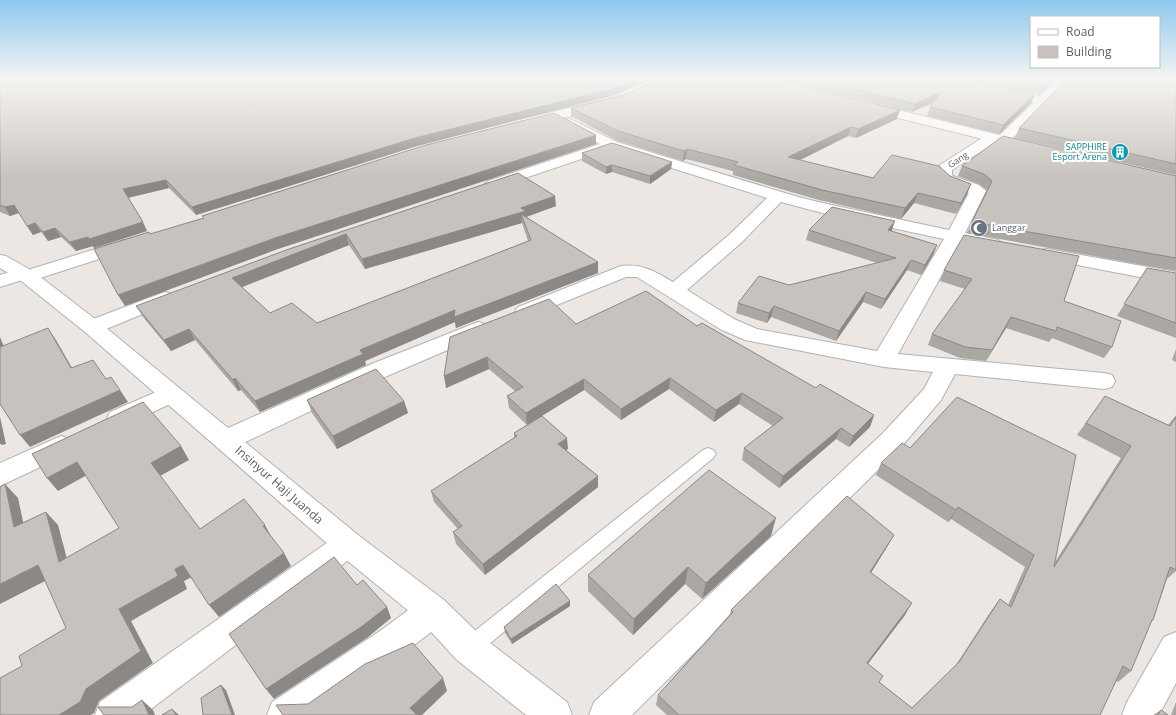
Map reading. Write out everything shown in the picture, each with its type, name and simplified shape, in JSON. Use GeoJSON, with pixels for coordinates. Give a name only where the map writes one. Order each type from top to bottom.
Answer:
{"type":"FeatureCollection","features":[{"type":"Feature","properties":{"kind":"street"},"geometry":{"type":"LineString","coordinates":[[517,125],[566,112]]}},
{"type":"Feature","properties":{"kind":"street"},"geometry":{"type":"LineString","coordinates":[[891,112],[1041,149]]}},
{"type":"Feature","properties":{"kind":"street"},"geometry":{"type":"LineString","coordinates":[[998,139],[1028,112]]}},
{"type":"Feature","properties":{"kind":"street"},"geometry":{"type":"LineString","coordinates":[[555,115],[612,145],[778,196],[826,209],[1009,247]]}},
{"type":"Feature","properties":{"kind":"street","name":"Gang"},"geometry":{"type":"LineString","coordinates":[[955,237],[966,211],[978,191],[954,184],[944,176],[945,168],[998,139]]}},
{"type":"Feature","properties":{"kind":"street"},"geometry":{"type":"LineString","coordinates":[[477,189],[612,145]]}},
{"type":"Feature","properties":{"kind":"street"},"geometry":{"type":"LineString","coordinates":[[674,291],[736,238],[778,196]]}},
{"type":"Feature","properties":{"kind":"street"},"geometry":{"type":"LineString","coordinates":[[884,360],[896,336],[955,237]]}},
{"type":"Feature","properties":{"kind":"street"},"geometry":{"type":"LineString","coordinates":[[16,277],[139,240]]}},
{"type":"Feature","properties":{"kind":"street"},"geometry":{"type":"LineString","coordinates":[[1032,252],[1176,278]]}},
{"type":"Feature","properties":{"kind":"street","name":"Insinyur Haji Juanda"},"geometry":{"type":"LineString","coordinates":[[0,260],[16,277],[92,328],[348,544],[433,611],[469,648],[554,715]]}},
{"type":"Feature","properties":{"kind":"street"},"geometry":{"type":"LineString","coordinates":[[226,440],[350,382],[417,353],[621,272],[630,270],[648,274],[727,324],[745,333],[884,360],[1104,381]]}},
{"type":"Feature","properties":{"kind":"street"},"geometry":{"type":"LineString","coordinates":[[92,328],[179,292]]}},
{"type":"Feature","properties":{"kind":"street"},"geometry":{"type":"LineString","coordinates":[[607,715],[892,440],[933,394],[947,367]]}},
{"type":"Feature","properties":{"kind":"street"},"geometry":{"type":"LineString","coordinates":[[0,475],[170,394]]}},
{"type":"Feature","properties":{"kind":"street"},"geometry":{"type":"LineString","coordinates":[[113,715],[348,544]]}},
{"type":"Feature","properties":{"kind":"street"},"geometry":{"type":"LineString","coordinates":[[284,715],[392,642],[433,611]]}},
{"type":"Feature","properties":{"kind":"street"},"geometry":{"type":"LineString","coordinates":[[1140,715],[1176,649]]}},
{"type":"Feature","properties":{"kind":"lane"},"geometry":{"type":"LineString","coordinates":[[469,648],[708,454]]}},
{"type":"Feature","properties":{"kind":"building"},"geometry":{"type":"Polygon","coordinates":[[[0,112],[518,112],[415,138],[192,207],[166,180],[123,189],[143,222],[89,239],[88,237],[70,242],[55,228],[43,232],[35,223],[27,226],[14,205],[5,207],[0,205],[0,112]]]}},
{"type":"Feature","properties":{"kind":"building"},"geometry":{"type":"Polygon","coordinates":[[[580,112],[895,112],[858,129],[851,127],[788,157],[873,178],[892,155],[939,166],[950,176],[971,184],[961,203],[918,193],[905,208],[822,190],[734,165],[738,162],[687,149],[684,151],[618,131],[580,112]]]}},
{"type":"Feature","properties":{"kind":"building"},"geometry":{"type":"Polygon","coordinates":[[[952,112],[1016,112],[1003,125],[952,112]]]}},
{"type":"Feature","properties":{"kind":"building"},"geometry":{"type":"Polygon","coordinates":[[[1034,112],[1176,112],[1176,164],[1019,128],[1034,112]]]}},
{"type":"Feature","properties":{"kind":"building"},"geometry":{"type":"Polygon","coordinates":[[[554,113],[596,135],[275,238],[118,295],[94,249],[149,232],[150,234],[204,218],[202,216],[426,145],[554,113]]]}},
{"type":"Feature","properties":{"kind":"building"},"geometry":{"type":"Polygon","coordinates":[[[1003,136],[1176,176],[1176,258],[972,222],[992,181],[984,174],[962,166],[1003,136]]]}},
{"type":"Feature","properties":{"kind":"building"},"geometry":{"type":"Polygon","coordinates":[[[612,143],[672,162],[650,176],[612,165],[606,167],[582,153],[612,143]]]}},
{"type":"Feature","properties":{"kind":"building"},"geometry":{"type":"Polygon","coordinates":[[[518,173],[555,196],[521,208],[526,211],[362,259],[346,234],[232,278],[270,313],[292,303],[317,323],[531,240],[521,214],[598,262],[454,317],[455,310],[360,350],[363,354],[255,401],[235,378],[233,380],[189,329],[164,340],[136,306],[289,249],[518,173]]]}},
{"type":"Feature","properties":{"kind":"building"},"geometry":{"type":"Polygon","coordinates":[[[832,207],[895,221],[888,230],[937,245],[925,265],[911,260],[885,299],[866,292],[839,331],[774,306],[769,313],[738,303],[759,276],[789,285],[896,258],[809,230],[832,207]]]}},
{"type":"Feature","properties":{"kind":"building"},"geometry":{"type":"Polygon","coordinates":[[[964,235],[1079,256],[1064,301],[1121,321],[1112,347],[1057,327],[1056,331],[1011,317],[992,350],[965,347],[932,334],[972,279],[944,270],[964,235]]]}},
{"type":"Feature","properties":{"kind":"building"},"geometry":{"type":"Polygon","coordinates":[[[1147,268],[1176,273],[1176,323],[1124,304],[1147,268]]]}},
{"type":"Feature","properties":{"kind":"building"},"geometry":{"type":"Polygon","coordinates":[[[646,291],[697,326],[702,323],[816,388],[820,384],[874,415],[853,436],[841,428],[783,476],[744,448],[783,418],[742,393],[716,410],[670,378],[621,409],[584,379],[526,413],[507,396],[523,387],[487,357],[444,376],[450,337],[549,299],[576,324],[646,291]]]}},
{"type":"Feature","properties":{"kind":"building"},"geometry":{"type":"Polygon","coordinates":[[[48,328],[71,368],[93,360],[106,379],[111,377],[120,390],[20,435],[0,404],[0,347],[48,328]]]}},
{"type":"Feature","properties":{"kind":"building"},"geometry":{"type":"Polygon","coordinates":[[[376,369],[404,401],[333,436],[307,400],[376,369]]]}},
{"type":"Feature","properties":{"kind":"building"},"geometry":{"type":"Polygon","coordinates":[[[1105,396],[1170,426],[1176,417],[1176,570],[1170,567],[1153,620],[1131,671],[1123,666],[1100,715],[679,715],[658,695],[733,612],[731,610],[847,496],[894,535],[870,572],[912,603],[867,663],[883,676],[879,682],[912,708],[959,662],[1000,599],[1011,607],[1034,555],[958,507],[956,510],[881,463],[902,443],[910,448],[957,397],[1076,455],[1054,567],[1131,446],[1086,423],[1105,396]]]}},
{"type":"Feature","properties":{"kind":"building"},"geometry":{"type":"Polygon","coordinates":[[[143,402],[181,446],[151,463],[200,529],[244,499],[265,525],[263,526],[284,553],[209,605],[183,565],[175,569],[178,576],[119,609],[141,651],[86,689],[80,702],[59,715],[0,715],[0,678],[22,666],[19,656],[66,628],[38,565],[0,584],[0,487],[5,484],[14,527],[46,512],[59,562],[119,528],[77,462],[47,478],[32,454],[143,402]]]}},
{"type":"Feature","properties":{"kind":"building"},"geometry":{"type":"Polygon","coordinates":[[[542,416],[567,438],[558,444],[598,476],[483,564],[453,532],[462,526],[431,491],[517,436],[514,433],[542,416]]]}},
{"type":"Feature","properties":{"kind":"building"},"geometry":{"type":"Polygon","coordinates":[[[709,470],[776,518],[706,583],[688,567],[634,619],[588,575],[709,470]]]}},
{"type":"Feature","properties":{"kind":"building"},"geometry":{"type":"Polygon","coordinates":[[[334,557],[357,585],[363,580],[387,607],[361,627],[266,689],[229,634],[334,557]]]}},
{"type":"Feature","properties":{"kind":"building"},"geometry":{"type":"Polygon","coordinates":[[[556,584],[570,601],[511,639],[504,627],[556,584]]]}},
{"type":"Feature","properties":{"kind":"building"},"geometry":{"type":"Polygon","coordinates":[[[413,643],[443,678],[410,708],[417,715],[283,715],[276,705],[308,704],[365,664],[413,643]]]}},
{"type":"Feature","properties":{"kind":"building"},"geometry":{"type":"Polygon","coordinates":[[[221,685],[232,715],[203,715],[201,698],[221,685]]]}},
{"type":"Feature","properties":{"kind":"building"},"geometry":{"type":"Polygon","coordinates":[[[142,700],[149,715],[104,715],[98,707],[132,707],[142,700]]]}},
{"type":"Feature","properties":{"kind":"building"},"geometry":{"type":"Polygon","coordinates":[[[172,709],[176,715],[162,715],[172,709]]]}},
{"type":"Feature","properties":{"kind":"building"},"geometry":{"type":"Polygon","coordinates":[[[1161,710],[1168,715],[1158,715],[1161,710]]]}},
{"type":"Feature","properties":{"kind":"place","name":"SAPPHIRE Esport Arena"},"geometry":{"type":"Point","coordinates":[1120,152]}},
{"type":"Feature","properties":{"kind":"place","name":"Langgar"},"geometry":{"type":"Point","coordinates":[979,228]}}]}
